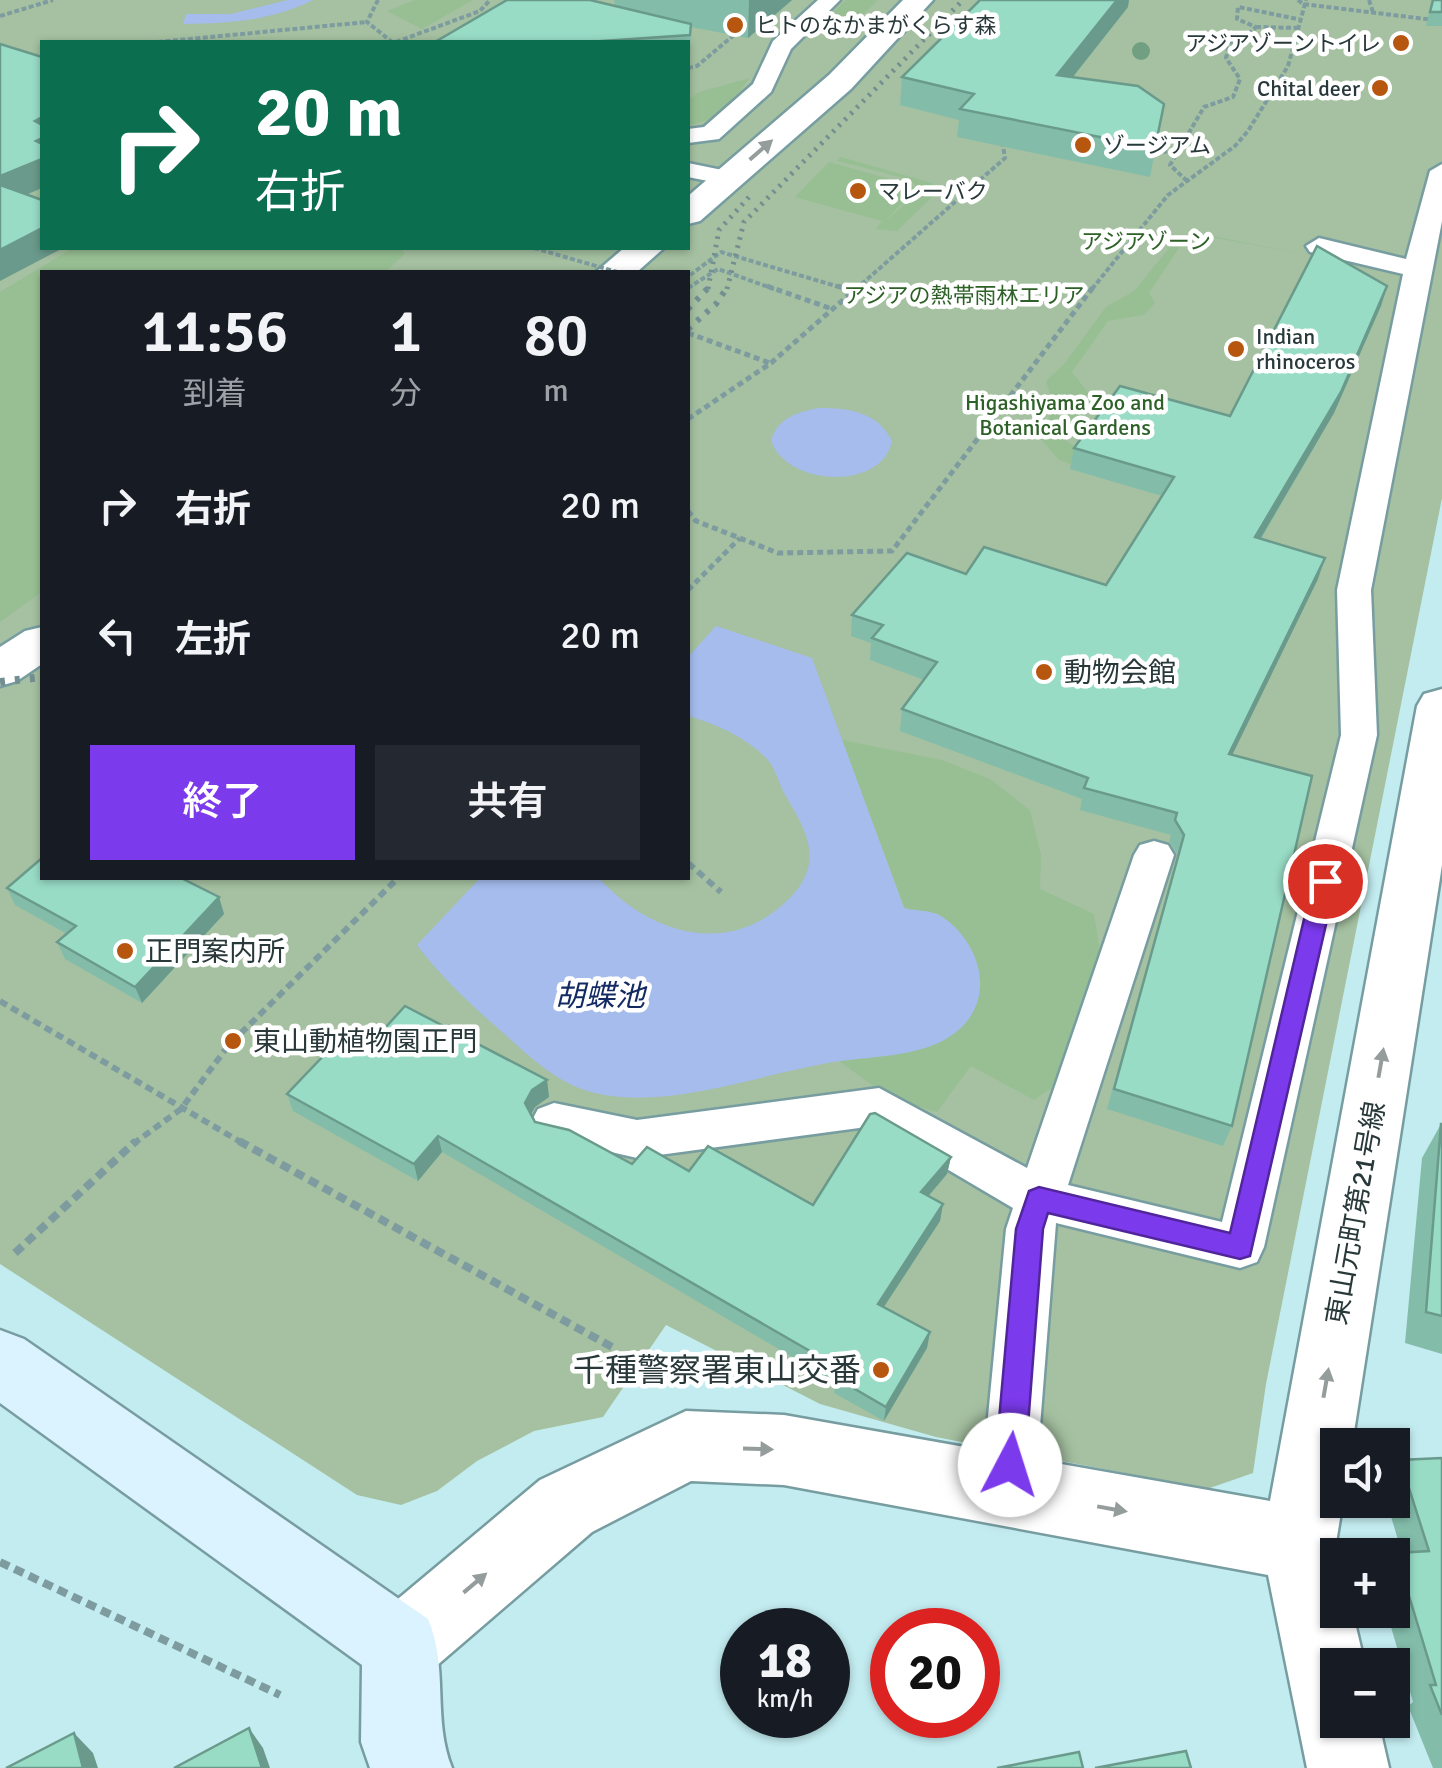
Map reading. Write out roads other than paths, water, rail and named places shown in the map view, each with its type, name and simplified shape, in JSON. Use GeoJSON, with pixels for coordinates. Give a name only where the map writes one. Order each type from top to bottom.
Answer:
{"type":"FeatureCollection","features":[{"type":"Feature","properties":{"kind":"street"},"geometry":{"type":"LineString","coordinates":[[690,212],[840,82],[919,0]]}},
{"type":"Feature","properties":{"kind":"street"},"geometry":{"type":"LineString","coordinates":[[618,270],[644,250]]}},
{"type":"Feature","properties":{"kind":"street"},"geometry":{"type":"LineString","coordinates":[[0,670],[40,643]]}},
{"type":"Feature","properties":{"kind":"street","name":"東山元町第21号線"},"geometry":{"type":"LineString","coordinates":[[1322,1648],[1298,1543],[1442,706]]}},
{"type":"Feature","properties":{"kind":"street"},"geometry":{"type":"LineString","coordinates":[[0,1362],[401,1646]]}},
{"type":"Feature","properties":{"kind":"street"},"geometry":{"type":"LineString","coordinates":[[411,1768],[401,1742],[401,1646],[566,1506],[686,1446],[784,1450],[1298,1543]]}},
{"type":"Feature","properties":{"kind":"street","name":"東山元町第21号線"},"geometry":{"type":"LineString","coordinates":[[1342,1738],[1348,1768]]}},
{"type":"Feature","properties":{"kind":"lane"},"geometry":{"type":"LineString","coordinates":[[690,136],[711,134],[763,86],[781,46],[830,0]]}},
{"type":"Feature","properties":{"kind":"lane"},"geometry":{"type":"LineString","coordinates":[[690,170],[728,178]]}},
{"type":"Feature","properties":{"kind":"lane"},"geometry":{"type":"LineString","coordinates":[[554,1122],[638,1139],[879,1107],[1039,1199],[1240,1247],[1359,735],[1354,590],[1418,270],[1442,171]]}},
{"type":"Feature","properties":{"kind":"lane"},"geometry":{"type":"LineString","coordinates":[[1319,246],[1418,270]]}},
{"type":"Feature","properties":{"kind":"lane"},"geometry":{"type":"LineString","coordinates":[[1008,1490],[1030,1229],[1154,854]]}},
{"type":"Feature","properties":{"kind":"water"},"geometry":{"type":"Polygon","coordinates":[[[288,0],[313,0],[266,17],[183,24],[186,14],[231,14],[288,0]]]}},
{"type":"Feature","properties":{"kind":"water"},"geometry":{"type":"Polygon","coordinates":[[[819,408],[852,411],[871,418],[892,441],[885,457],[871,469],[853,475],[833,477],[794,467],[771,440],[774,432],[797,414],[819,408]]]}},
{"type":"Feature","properties":{"kind":"water","name":"胡蝶池"},"geometry":{"type":"Polygon","coordinates":[[[716,626],[812,658],[904,908],[937,914],[953,925],[977,963],[980,992],[976,1006],[956,1032],[909,1052],[812,1066],[681,1094],[617,1097],[588,1091],[552,1074],[478,1011],[417,945],[478,880],[601,880],[638,912],[685,931],[709,934],[757,922],[790,898],[802,883],[810,854],[802,827],[772,767],[759,751],[720,727],[690,717],[690,655],[716,626]]]}},
{"type":"Feature","properties":{"kind":"railway"},"geometry":{"type":"LineString","coordinates":[[728,287],[744,222],[963,0]]}},
{"type":"Feature","properties":{"kind":"railway"},"geometry":{"type":"LineString","coordinates":[[708,288],[719,230],[749,197]]}},
{"type":"Feature","properties":{"kind":"railway"},"geometry":{"type":"LineString","coordinates":[[690,327],[716,304],[728,287]]}},
{"type":"Feature","properties":{"kind":"railway"},"geometry":{"type":"LineString","coordinates":[[690,307],[708,288]]}},
{"type":"Feature","properties":{"kind":"railway"},"geometry":{"type":"LineString","coordinates":[[0,682],[40,677]]}},
{"type":"Feature","properties":{"kind":"place","name":"ヒトのなかまがくらす森"},"geometry":{"type":"Point","coordinates":[735,25]}},
{"type":"Feature","properties":{"kind":"place","name":"アジアゾーントイレ"},"geometry":{"type":"Point","coordinates":[1401,43]}},
{"type":"Feature","properties":{"kind":"place","name":"Chital deer"},"geometry":{"type":"Point","coordinates":[1380,88]}},
{"type":"Feature","properties":{"kind":"place","name":"ゾージアム"},"geometry":{"type":"Point","coordinates":[1083,145]}},
{"type":"Feature","properties":{"kind":"place","name":"マレーバク"},"geometry":{"type":"Point","coordinates":[858,191]}},
{"type":"Feature","properties":{"kind":"place","name":"Indian rhinoceros"},"geometry":{"type":"Point","coordinates":[1236,349]}},
{"type":"Feature","properties":{"kind":"place","name":"動物会館"},"geometry":{"type":"Point","coordinates":[1044,672]}},
{"type":"Feature","properties":{"kind":"place","name":"正門案内所"},"geometry":{"type":"Point","coordinates":[125,951]}},
{"type":"Feature","properties":{"kind":"place","name":"東山動植物園正門"},"geometry":{"type":"Point","coordinates":[233,1041]}},
{"type":"Feature","properties":{"kind":"place","name":"千種警察署東山交番"},"geometry":{"type":"Point","coordinates":[881,1370]}},
{"type":"Feature","properties":{"kind":"park label","name":"アジアゾーン"},"geometry":{"type":"Point","coordinates":[1146,241]}},
{"type":"Feature","properties":{"kind":"park label","name":"アジアの熱帯雨林エリア"},"geometry":{"type":"Point","coordinates":[964,295]}},
{"type":"Feature","properties":{"kind":"park label","name":"Higashiyama Zoo and Botanical Gardens"},"geometry":{"type":"Point","coordinates":[1065,415]}}]}
